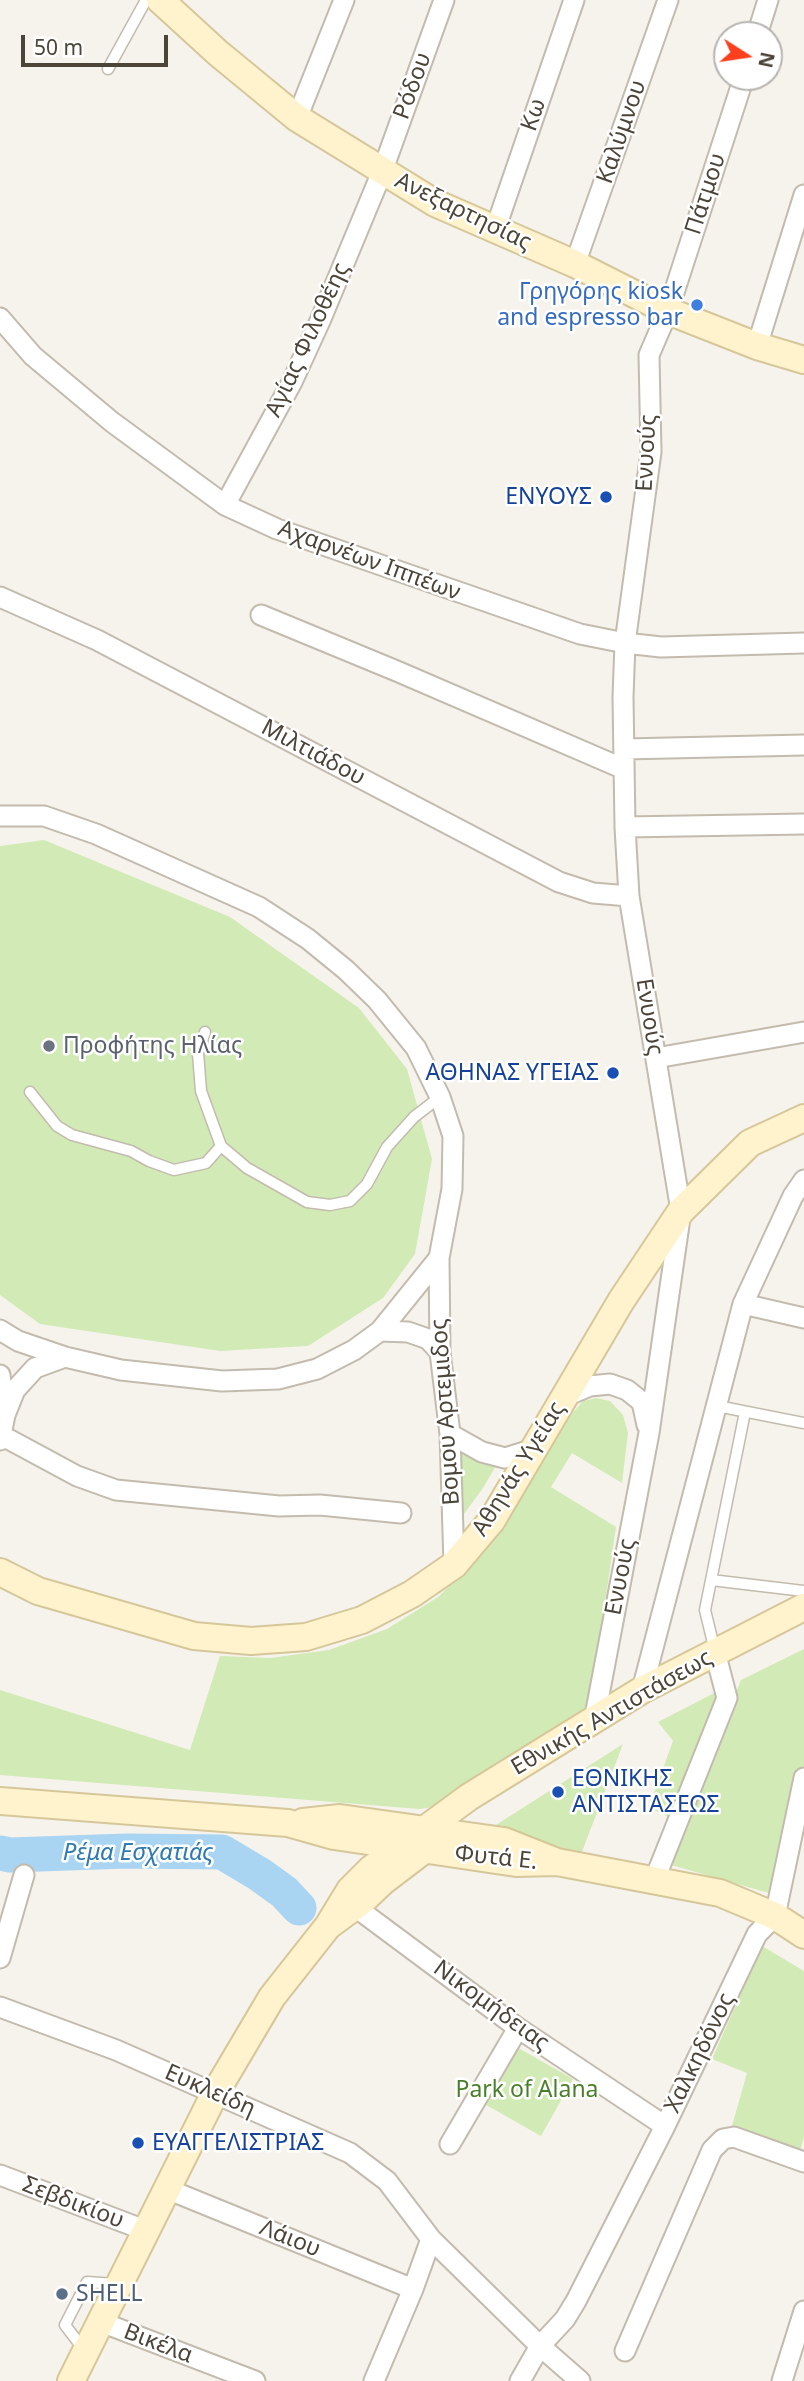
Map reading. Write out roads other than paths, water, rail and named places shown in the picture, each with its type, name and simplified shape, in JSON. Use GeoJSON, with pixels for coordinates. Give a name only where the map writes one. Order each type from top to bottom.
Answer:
{"type":"FeatureCollection","features":[{"type":"Feature","properties":{"kind":"street","name":"Ανεξαρτησίας"},"geometry":{"type":"LineString","coordinates":[[160,0],[184,9],[218,53],[297,118],[435,203],[575,264],[668,311],[757,346],[804,360]]}},
{"type":"Feature","properties":{"kind":"street"},"geometry":{"type":"LineString","coordinates":[[297,118],[344,0]]}},
{"type":"Feature","properties":{"kind":"street","name":"Ρόδου"},"geometry":{"type":"LineString","coordinates":[[382,172],[444,0]]}},
{"type":"Feature","properties":{"kind":"street","name":"Κω"},"geometry":{"type":"LineString","coordinates":[[495,230],[574,0]]}},
{"type":"Feature","properties":{"kind":"street","name":"Καλύμνου"},"geometry":{"type":"LineString","coordinates":[[575,264],[668,0]]}},
{"type":"Feature","properties":{"kind":"street"},"geometry":{"type":"LineString","coordinates":[[761,21],[768,0]]}},
{"type":"Feature","properties":{"kind":"street","name":"Πάτμου"},"geometry":{"type":"LineString","coordinates":[[668,311],[739,91]]}},
{"type":"Feature","properties":{"kind":"street","name":"Αγίας Φιλοθέης"},"geometry":{"type":"LineString","coordinates":[[225,505],[292,382],[382,172]]}},
{"type":"Feature","properties":{"kind":"street"},"geometry":{"type":"LineString","coordinates":[[757,346],[804,195]]}},
{"type":"Feature","properties":{"kind":"street","name":"Ενυούς"},"geometry":{"type":"LineString","coordinates":[[594,1721],[649,1433],[681,1211],[629,896],[624,769],[625,643],[650,452],[649,355],[668,311]]}},
{"type":"Feature","properties":{"kind":"street","name":"Αχαρνέων Ιππέων"},"geometry":{"type":"LineString","coordinates":[[0,318],[33,356],[74,392],[169,465],[225,505],[277,529],[580,634],[662,647],[804,643]]}},
{"type":"Feature","properties":{"kind":"street","name":"Μιλτιάδου"},"geometry":{"type":"LineString","coordinates":[[0,597],[97,640],[559,882],[593,893],[629,896]]}},
{"type":"Feature","properties":{"kind":"street"},"geometry":{"type":"LineString","coordinates":[[261,615],[624,769]]}},
{"type":"Feature","properties":{"kind":"street"},"geometry":{"type":"LineString","coordinates":[[624,748],[804,745]]}},
{"type":"Feature","properties":{"kind":"street","name":"Βομου Αρτεμιδος"},"geometry":{"type":"LineString","coordinates":[[0,816],[44,816],[96,834],[259,906],[309,939],[346,970],[377,1000],[416,1048],[440,1097],[453,1136],[452,1189],[439,1258],[440,1352],[450,1434],[454,1565]]}},
{"type":"Feature","properties":{"kind":"street"},"geometry":{"type":"LineString","coordinates":[[625,827],[804,824]]}},
{"type":"Feature","properties":{"kind":"street"},"geometry":{"type":"LineString","coordinates":[[656,1058],[804,1032]]}},
{"type":"Feature","properties":{"kind":"street","name":"Αθηνάς Υγείας"},"geometry":{"type":"LineString","coordinates":[[0,1572],[38,1591],[194,1636],[251,1641],[306,1637],[362,1620],[412,1594],[454,1565],[492,1520],[621,1301],[681,1211],[750,1143],[804,1118]]}},
{"type":"Feature","properties":{"kind":"street"},"geometry":{"type":"LineString","coordinates":[[642,1690],[743,1304],[800,1191]]}},
{"type":"Feature","properties":{"kind":"street"},"geometry":{"type":"LineString","coordinates":[[0,1330],[18,1341],[65,1357],[121,1370],[222,1381],[278,1379],[317,1369],[354,1350],[380,1331],[439,1258]]}},
{"type":"Feature","properties":{"kind":"street"},"geometry":{"type":"LineString","coordinates":[[743,1304],[804,1318]]}},
{"type":"Feature","properties":{"kind":"street"},"geometry":{"type":"LineString","coordinates":[[380,1331],[408,1332],[428,1339],[440,1352]]}},
{"type":"Feature","properties":{"kind":"street"},"geometry":{"type":"LineString","coordinates":[[65,1357],[35,1368],[15,1390],[5,1415],[1,1437],[77,1476],[116,1490],[279,1506],[320,1505],[401,1513]]}},
{"type":"Feature","properties":{"kind":"street"},"geometry":{"type":"LineString","coordinates":[[0,1375],[5,1415]]}},
{"type":"Feature","properties":{"kind":"street"},"geometry":{"type":"LineString","coordinates":[[566,1396],[590,1386],[610,1384],[627,1390],[642,1402],[649,1433]]}},
{"type":"Feature","properties":{"kind":"street"},"geometry":{"type":"LineString","coordinates":[[450,1434],[482,1452],[505,1458],[534,1449]]}},
{"type":"Feature","properties":{"kind":"street","name":"Εθνικής Αντιστάσεως"},"geometry":{"type":"LineString","coordinates":[[71,2381],[214,2095],[272,1997],[352,1898],[371,1869],[417,1841],[469,1797],[642,1690],[804,1607]]}},
{"type":"Feature","properties":{"kind":"street"},"geometry":{"type":"LineString","coordinates":[[654,1881],[727,1698],[715,1652]]}},
{"type":"Feature","properties":{"kind":"street","name":"Χαλκηδόνος"},"geometry":{"type":"LineString","coordinates":[[520,2381],[540,2346],[565,2319],[576,2301],[665,2126],[757,1934],[775,1916],[804,1778]]}},
{"type":"Feature","properties":{"kind":"street","name":"Φυτά Ε."},"geometry":{"type":"LineString","coordinates":[[0,1801],[288,1824],[334,1836],[417,1841]]}},
{"type":"Feature","properties":{"kind":"street","name":"Φυτά Ε."},"geometry":{"type":"LineString","coordinates":[[288,1824],[340,1818],[417,1841],[516,1863],[557,1863],[720,1893],[775,1916],[804,1936]]}},
{"type":"Feature","properties":{"kind":"street"},"geometry":{"type":"LineString","coordinates":[[334,1836],[347,1853],[352,1871],[352,1898]]}},
{"type":"Feature","properties":{"kind":"street"},"geometry":{"type":"LineString","coordinates":[[0,1958],[24,1875]]}},
{"type":"Feature","properties":{"kind":"street","name":"Νικομήδειας"},"geometry":{"type":"LineString","coordinates":[[352,1898],[518,2028],[665,2126]]}},
{"type":"Feature","properties":{"kind":"street","name":"Ευκλείδη"},"geometry":{"type":"LineString","coordinates":[[0,2007],[116,2050],[350,2153],[387,2181],[431,2239],[540,2346],[580,2381]]}},
{"type":"Feature","properties":{"kind":"street"},"geometry":{"type":"LineString","coordinates":[[450,2144],[518,2028]]}},
{"type":"Feature","properties":{"kind":"street"},"geometry":{"type":"LineString","coordinates":[[625,2351],[712,2150],[723,2138],[734,2137],[804,2162]]}},
{"type":"Feature","properties":{"kind":"street","name":"Σεβδικίου"},"geometry":{"type":"LineString","coordinates":[[0,2175],[147,2231]]}},
{"type":"Feature","properties":{"kind":"street","name":"Λάιου"},"geometry":{"type":"LineString","coordinates":[[167,2189],[413,2289]]}},
{"type":"Feature","properties":{"kind":"street"},"geometry":{"type":"LineString","coordinates":[[374,2381],[431,2239]]}},
{"type":"Feature","properties":{"kind":"street"},"geometry":{"type":"LineString","coordinates":[[782,2381],[804,2311]]}},
{"type":"Feature","properties":{"kind":"street","name":"Βικέλα"},"geometry":{"type":"LineString","coordinates":[[101,2322],[255,2381]]}},
{"type":"Feature","properties":{"kind":"lane"},"geometry":{"type":"LineString","coordinates":[[108,69],[146,0]]}},
{"type":"Feature","properties":{"kind":"lane"},"geometry":{"type":"LineString","coordinates":[[205,1032],[198,1053],[201,1091],[221,1146],[247,1168],[307,1202],[330,1205],[350,1201],[367,1184],[387,1147],[414,1117],[440,1097]]}},
{"type":"Feature","properties":{"kind":"lane"},"geometry":{"type":"LineString","coordinates":[[30,1092],[57,1126],[72,1135],[131,1151],[174,1170],[206,1163],[221,1146]]}},
{"type":"Feature","properties":{"kind":"lane"},"geometry":{"type":"LineString","coordinates":[[717,1406],[804,1423]]}},
{"type":"Feature","properties":{"kind":"lane"},"geometry":{"type":"LineString","coordinates":[[715,1652],[705,1610],[745,1412]]}},
{"type":"Feature","properties":{"kind":"lane"},"geometry":{"type":"LineString","coordinates":[[711,1580],[804,1591]]}},
{"type":"Feature","properties":{"kind":"lane"},"geometry":{"type":"LineString","coordinates":[[86,2353],[65,2325],[87,2282],[119,2285]]}},
{"type":"Feature","properties":{"kind":"waterway","name":"Ρέμα Εσχατιάς"},"geometry":{"type":"LineString","coordinates":[[0,1853],[222,1852],[284,1892],[299,1908]]}},
{"type":"Feature","properties":{"kind":"place","name":"Γρηγόρης kiosk and espresso bar"},"geometry":{"type":"Point","coordinates":[697,305]}},
{"type":"Feature","properties":{"kind":"place","name":"ΕΝΥΟΥΣ"},"geometry":{"type":"Point","coordinates":[606,497]}},
{"type":"Feature","properties":{"kind":"place","name":"Προφήτης Ηλίας"},"geometry":{"type":"Point","coordinates":[49,1046]}},
{"type":"Feature","properties":{"kind":"place","name":"ΑΘΗΝΑΣ ΥΓΕΙΑΣ"},"geometry":{"type":"Point","coordinates":[613,1073]}},
{"type":"Feature","properties":{"kind":"place","name":"ΕΘΝΙΚΗΣ ΑΝΤΙΣΤΑΣΕΩΣ"},"geometry":{"type":"Point","coordinates":[558,1792]}},
{"type":"Feature","properties":{"kind":"place","name":"ΕΥΑΓΓΕΛΙΣΤΡΙΑΣ"},"geometry":{"type":"Point","coordinates":[138,2143]}},
{"type":"Feature","properties":{"kind":"place","name":"SHELL"},"geometry":{"type":"Point","coordinates":[62,2294]}},
{"type":"Feature","properties":{"kind":"park label","name":"Park of Alana"},"geometry":{"type":"Point","coordinates":[527,2090]}}]}
